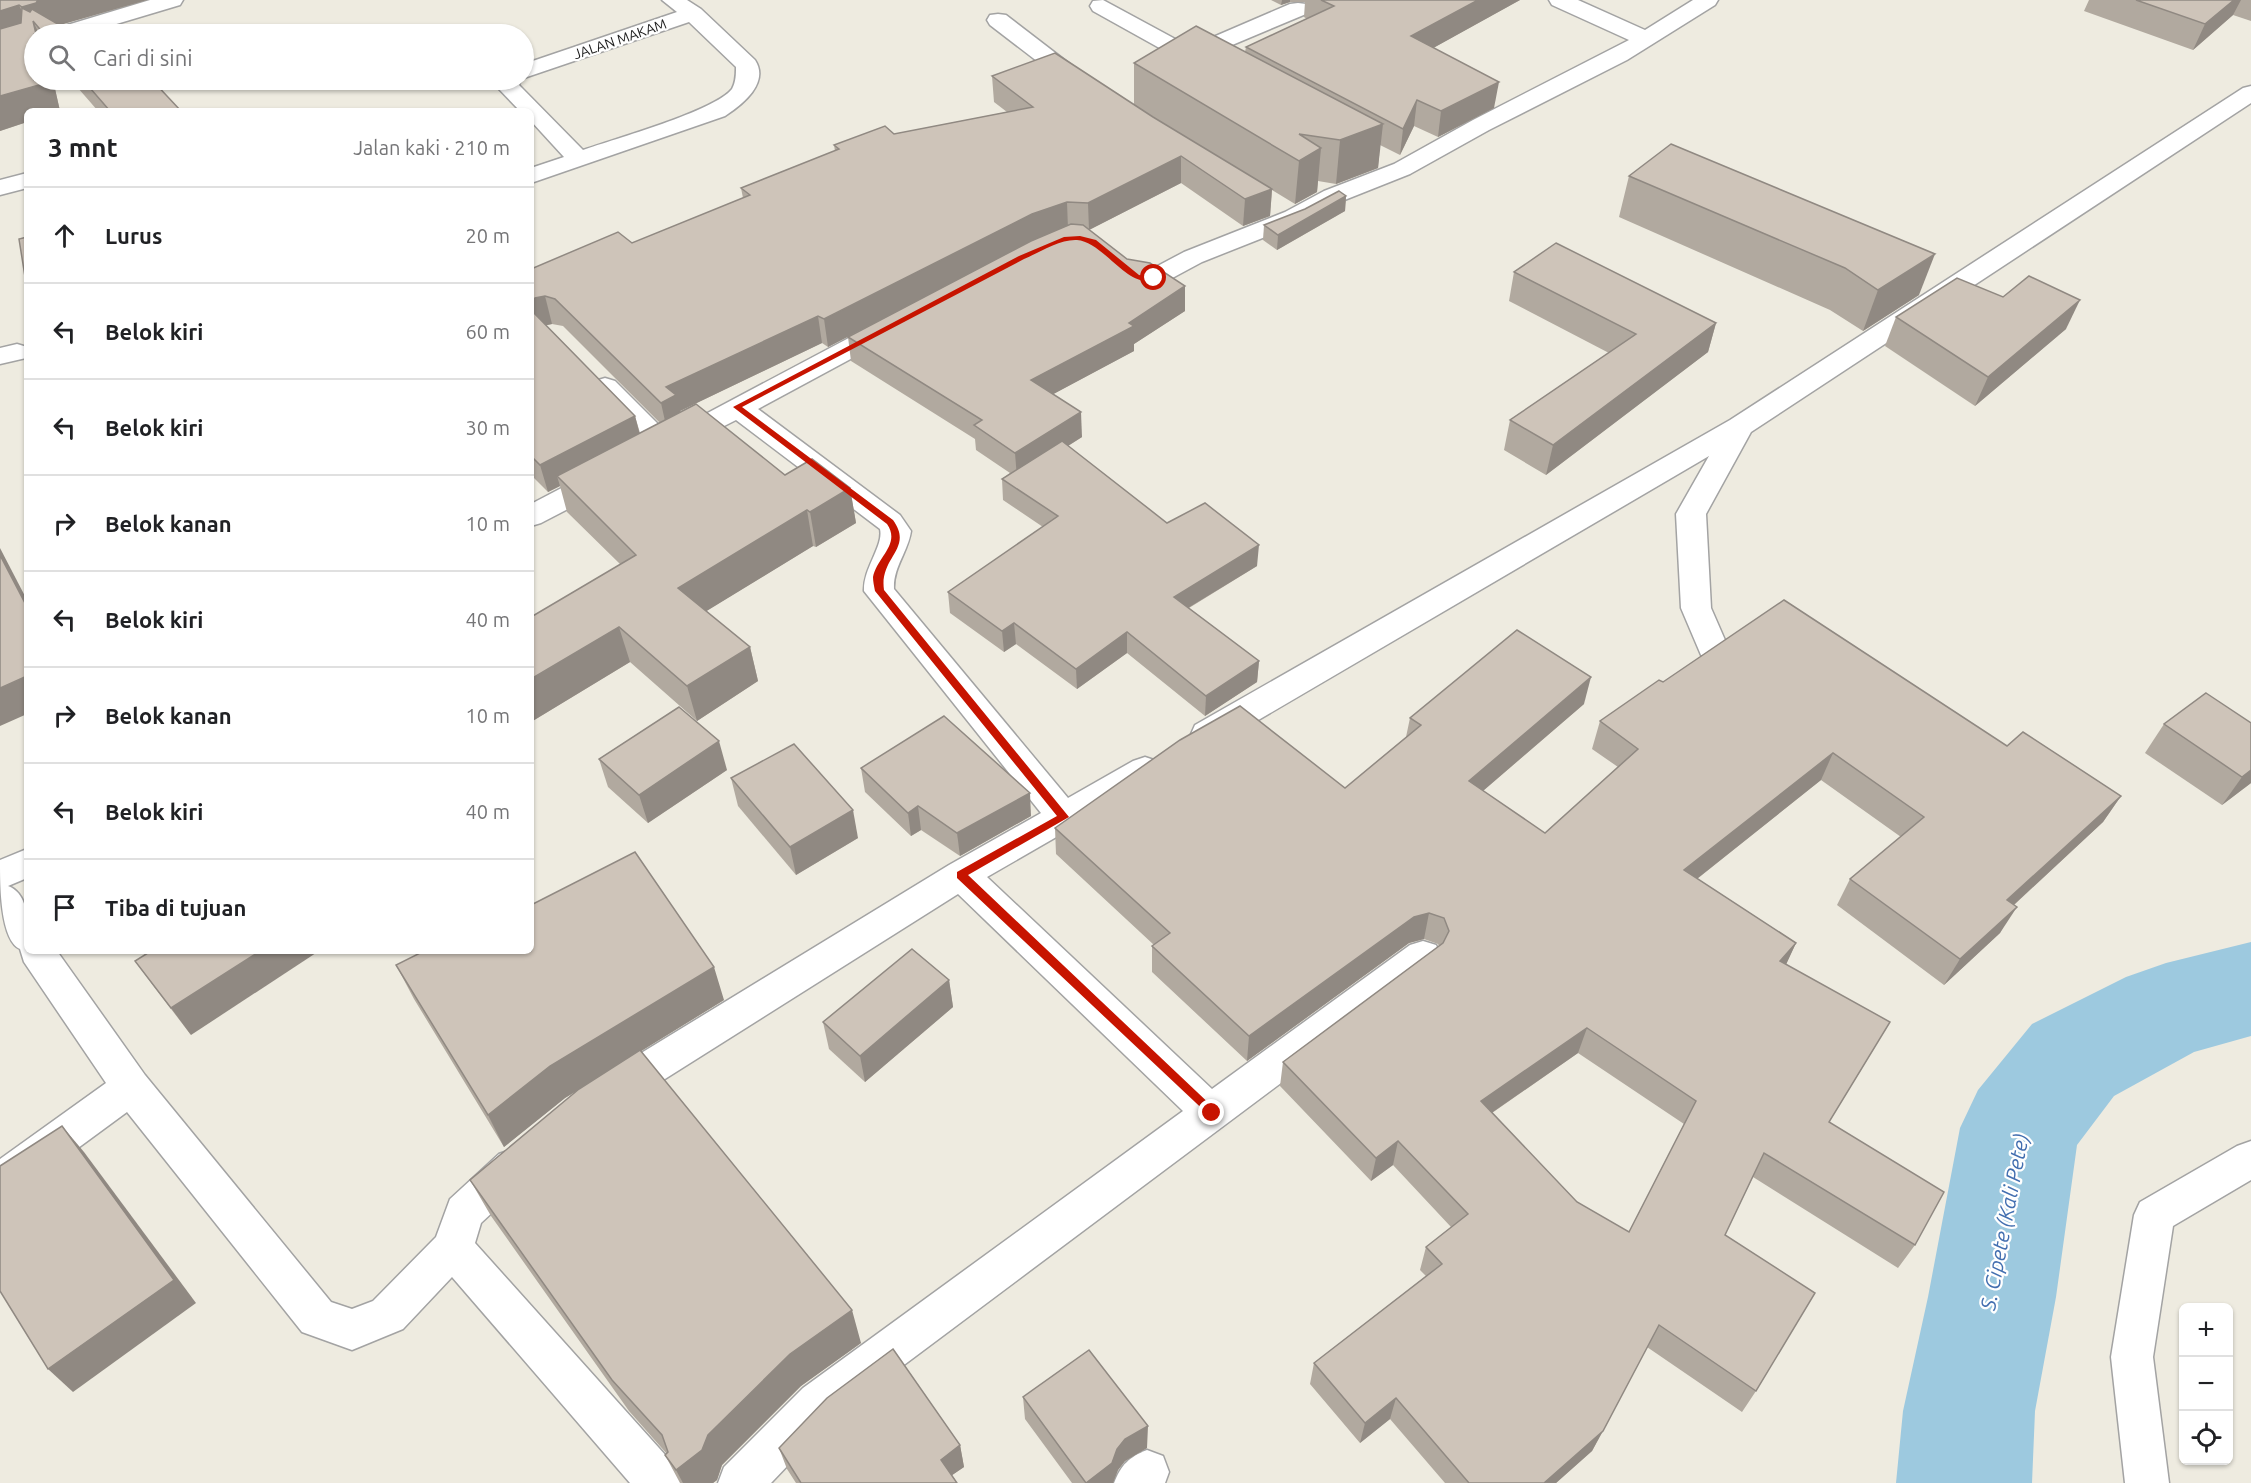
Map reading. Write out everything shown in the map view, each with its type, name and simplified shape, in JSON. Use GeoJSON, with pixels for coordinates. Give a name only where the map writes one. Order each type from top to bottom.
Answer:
{"type":"FeatureCollection","features":[{"type":"Feature","properties":{"kind":"street"},"geometry":{"type":"LineString","coordinates":[[95,24],[172,0]]}},
{"type":"Feature","properties":{"kind":"street","name":"JALAN MAKAM"},"geometry":{"type":"LineString","coordinates":[[673,0],[693,14]]}},
{"type":"Feature","properties":{"kind":"street"},"geometry":{"type":"LineString","coordinates":[[1560,0],[1646,39]]}},
{"type":"Feature","properties":{"kind":"street"},"geometry":{"type":"LineString","coordinates":[[1102,249],[1137,277],[1154,278],[1284,211],[1333,196],[1392,163],[1646,39],[1707,0]]}},
{"type":"Feature","properties":{"kind":"street"},"geometry":{"type":"LineString","coordinates":[[1101,6],[1230,77]]}},
{"type":"Feature","properties":{"kind":"street"},"geometry":{"type":"LineString","coordinates":[[1189,55],[1298,9]]}},
{"type":"Feature","properties":{"kind":"street"},"geometry":{"type":"LineString","coordinates":[[534,175],[717,111],[744,90],[749,76],[747,64],[693,14]]}},
{"type":"Feature","properties":{"kind":"street","name":"JALAN MAKAM"},"geometry":{"type":"LineString","coordinates":[[534,69],[693,14]]}},
{"type":"Feature","properties":{"kind":"street"},"geometry":{"type":"LineString","coordinates":[[998,20],[1064,72],[1103,98]]}},
{"type":"Feature","properties":{"kind":"street"},"geometry":{"type":"LineString","coordinates":[[511,90],[527,108]]}},
{"type":"Feature","properties":{"kind":"street"},"geometry":{"type":"LineString","coordinates":[[590,1106],[961,875],[1740,426],[2251,93]]}},
{"type":"Feature","properties":{"kind":"street"},"geometry":{"type":"LineString","coordinates":[[535,117],[578,158]]}},
{"type":"Feature","properties":{"kind":"street"},"geometry":{"type":"LineString","coordinates":[[0,188],[24,181]]}},
{"type":"Feature","properties":{"kind":"street"},"geometry":{"type":"LineString","coordinates":[[534,514],[906,318]]}},
{"type":"Feature","properties":{"kind":"street"},"geometry":{"type":"LineString","coordinates":[[584,366],[644,458]]}},
{"type":"Feature","properties":{"kind":"street"},"geometry":{"type":"LineString","coordinates":[[737,407],[890,522],[896,531],[896,542],[880,569],[877,578],[879,591],[1064,817]]}},
{"type":"Feature","properties":{"kind":"street"},"geometry":{"type":"LineString","coordinates":[[1713,647],[1696,608],[1691,514],[1740,426]]}},
{"type":"Feature","properties":{"kind":"street"},"geometry":{"type":"LineString","coordinates":[[0,875],[24,864]]}},
{"type":"Feature","properties":{"kind":"street"},"geometry":{"type":"LineString","coordinates":[[961,875],[1212,1113]]}},
{"type":"Feature","properties":{"kind":"street"},"geometry":{"type":"LineString","coordinates":[[0,898],[24,933]]}},
{"type":"Feature","properties":{"kind":"street"},"geometry":{"type":"LineString","coordinates":[[38,954],[131,1087],[317,1318],[352,1330],[388,1315],[453,1248],[464,1212],[534,1149]]}},
{"type":"Feature","properties":{"kind":"street"},"geometry":{"type":"LineString","coordinates":[[740,1483],[818,1403],[1423,956]]}},
{"type":"Feature","properties":{"kind":"street"},"geometry":{"type":"LineString","coordinates":[[0,1182],[131,1087]]}},
{"type":"Feature","properties":{"kind":"street"},"geometry":{"type":"LineString","coordinates":[[2147,1483],[2132,1357],[2154,1215],[2251,1159]]}},
{"type":"Feature","properties":{"kind":"street"},"geometry":{"type":"LineString","coordinates":[[453,1248],[660,1483]]}},
{"type":"Feature","properties":{"kind":"building"},"geometry":{"type":"Polygon","coordinates":[[[0,0],[38,0],[36,3],[0,11],[0,0]]]}},
{"type":"Feature","properties":{"kind":"building"},"geometry":{"type":"Polygon","coordinates":[[[1321,0],[1478,0],[1411,36],[1499,82],[1441,111],[1417,100],[1403,129],[1246,47],[1334,6],[1321,0]]]}},
{"type":"Feature","properties":{"kind":"building"},"geometry":{"type":"Polygon","coordinates":[[[2136,0],[2234,0],[2205,24],[2136,0]]]}},
{"type":"Feature","properties":{"kind":"building"},"geometry":{"type":"Polygon","coordinates":[[[22,8],[30,12],[32,9],[58,24],[36,24],[33,21],[34,24],[24,24],[24,89],[0,96],[0,29],[21,23],[22,8]]]}},
{"type":"Feature","properties":{"kind":"building"},"geometry":{"type":"Polygon","coordinates":[[[1196,26],[1383,124],[1340,140],[1299,134],[1321,148],[1299,161],[1134,63],[1196,26]]]}},
{"type":"Feature","properties":{"kind":"building"},"geometry":{"type":"Polygon","coordinates":[[[1055,53],[1153,117],[1272,189],[1245,199],[1181,156],[1088,203],[1067,202],[1032,214],[824,319],[818,316],[666,387],[676,395],[661,403],[555,299],[545,296],[534,300],[534,268],[618,232],[632,243],[750,195],[741,188],[839,149],[834,145],[885,126],[894,134],[1033,107],[992,76],[1055,53]]]}},
{"type":"Feature","properties":{"kind":"building"},"geometry":{"type":"Polygon","coordinates":[[[92,90],[161,90],[178,108],[107,108],[92,90]]]}},
{"type":"Feature","properties":{"kind":"building"},"geometry":{"type":"Polygon","coordinates":[[[1671,144],[1935,254],[1878,290],[1845,268],[1629,176],[1671,144]]]}},
{"type":"Feature","properties":{"kind":"building"},"geometry":{"type":"Polygon","coordinates":[[[1339,191],[1346,196],[1278,235],[1264,225],[1305,209],[1339,191]]]}},
{"type":"Feature","properties":{"kind":"building"},"geometry":{"type":"Polygon","coordinates":[[[1071,224],[1083,225],[1127,259],[1150,263],[1185,286],[1129,323],[1134,326],[1031,380],[1081,412],[1015,453],[974,425],[982,420],[848,337],[1031,241],[1071,224]]]}},
{"type":"Feature","properties":{"kind":"building"},"geometry":{"type":"Polygon","coordinates":[[[24,238],[24,270],[19,239],[24,238]]]}},
{"type":"Feature","properties":{"kind":"building"},"geometry":{"type":"Polygon","coordinates":[[[1556,243],[1716,323],[1553,445],[1510,420],[1636,334],[1514,272],[1556,243]]]}},
{"type":"Feature","properties":{"kind":"building"},"geometry":{"type":"Polygon","coordinates":[[[2029,276],[2080,300],[1988,377],[1896,317],[1957,278],[2003,297],[2029,276]]]}},
{"type":"Feature","properties":{"kind":"building"},"geometry":{"type":"Polygon","coordinates":[[[534,313],[635,416],[540,465],[534,459],[534,313]]]}},
{"type":"Feature","properties":{"kind":"building"},"geometry":{"type":"Polygon","coordinates":[[[696,404],[785,475],[812,459],[850,488],[810,512],[807,510],[678,588],[750,647],[687,686],[619,627],[534,677],[534,615],[636,555],[557,476],[696,404]]]}},
{"type":"Feature","properties":{"kind":"building"},"geometry":{"type":"Polygon","coordinates":[[[1062,441],[1167,523],[1205,503],[1259,545],[1174,597],[1259,661],[1206,696],[1127,632],[1076,669],[1014,623],[1002,631],[948,592],[1058,516],[1002,479],[1062,441]]]}},
{"type":"Feature","properties":{"kind":"building"},"geometry":{"type":"Polygon","coordinates":[[[0,555],[24,601],[24,677],[0,688],[0,555]]]}},
{"type":"Feature","properties":{"kind":"building"},"geometry":{"type":"Polygon","coordinates":[[[1784,600],[2007,746],[2023,732],[2121,796],[2007,900],[2017,907],[1960,959],[1850,879],[1924,817],[1833,753],[1684,870],[1796,943],[1780,961],[1890,1022],[1829,1122],[1944,1192],[1915,1245],[1764,1153],[1725,1235],[1815,1293],[1756,1391],[1659,1325],[1603,1431],[1544,1483],[1469,1483],[1396,1398],[1365,1423],[1314,1363],[1442,1264],[1426,1247],[1468,1214],[1398,1141],[1376,1158],[1283,1062],[1443,943],[1449,931],[1444,918],[1429,913],[1414,917],[1249,1036],[1152,946],[1170,933],[1055,828],[1180,740],[1240,706],[1345,788],[1421,725],[1410,718],[1517,630],[1591,677],[1469,781],[1545,833],[1638,749],[1600,721],[1659,680],[1663,682],[1784,600]],[[1587,1028],[1481,1101],[1577,1202],[1629,1232],[1696,1101],[1587,1028]]]}},
{"type":"Feature","properties":{"kind":"building"},"geometry":{"type":"Polygon","coordinates":[[[2206,693],[2251,723],[2251,770],[2242,777],[2164,724],[2206,693]]]}},
{"type":"Feature","properties":{"kind":"building"},"geometry":{"type":"Polygon","coordinates":[[[679,707],[719,741],[639,795],[599,759],[679,707]]]}},
{"type":"Feature","properties":{"kind":"building"},"geometry":{"type":"Polygon","coordinates":[[[944,716],[1030,793],[957,833],[918,806],[908,813],[861,768],[944,716]]]}},
{"type":"Feature","properties":{"kind":"building"},"geometry":{"type":"Polygon","coordinates":[[[794,744],[853,810],[790,847],[731,778],[794,744]]]}},
{"type":"Feature","properties":{"kind":"building"},"geometry":{"type":"Polygon","coordinates":[[[635,852],[714,967],[550,1066],[488,1115],[396,965],[418,954],[534,954],[534,903],[635,852]]]}},
{"type":"Feature","properties":{"kind":"building"},"geometry":{"type":"Polygon","coordinates":[[[912,949],[949,980],[860,1056],[823,1022],[912,949]]]}},
{"type":"Feature","properties":{"kind":"building"},"geometry":{"type":"Polygon","coordinates":[[[146,954],[255,954],[171,1008],[135,961],[146,954]]]}},
{"type":"Feature","properties":{"kind":"building"},"geometry":{"type":"Polygon","coordinates":[[[640,1050],[852,1310],[790,1354],[708,1435],[702,1450],[676,1470],[665,1455],[668,1452],[662,1435],[612,1380],[470,1180],[579,1089],[640,1050]]]}},
{"type":"Feature","properties":{"kind":"building"},"geometry":{"type":"Polygon","coordinates":[[[62,1126],[174,1280],[48,1369],[0,1291],[0,1166],[62,1126]]]}},
{"type":"Feature","properties":{"kind":"building"},"geometry":{"type":"Polygon","coordinates":[[[893,1349],[960,1445],[941,1460],[957,1483],[801,1483],[779,1448],[827,1398],[893,1349]]]}},
{"type":"Feature","properties":{"kind":"building"},"geometry":{"type":"Polygon","coordinates":[[[1089,1350],[1148,1426],[1125,1439],[1117,1449],[1112,1463],[1086,1483],[1023,1397],[1089,1350]]]}},
{"type":"Feature","properties":{"kind":"waterway","name":"S. Cipete (Kali Pete)"},"geometry":{"type":"LineString","coordinates":[[1964,1483],[1969,1411],[1992,1297],[2020,1128],[2073,1060],[2166,1011],[2251,989]]}},
{"type":"Feature","properties":{"kind":"route"},"geometry":{"type":"LineString","coordinates":[[1154,278],[1137,277],[1093,242],[1080,238],[1067,238],[1022,258],[737,407],[890,522],[896,531],[896,542],[880,569],[877,578],[879,591],[1064,817],[961,875],[1212,1113]]}}]}
